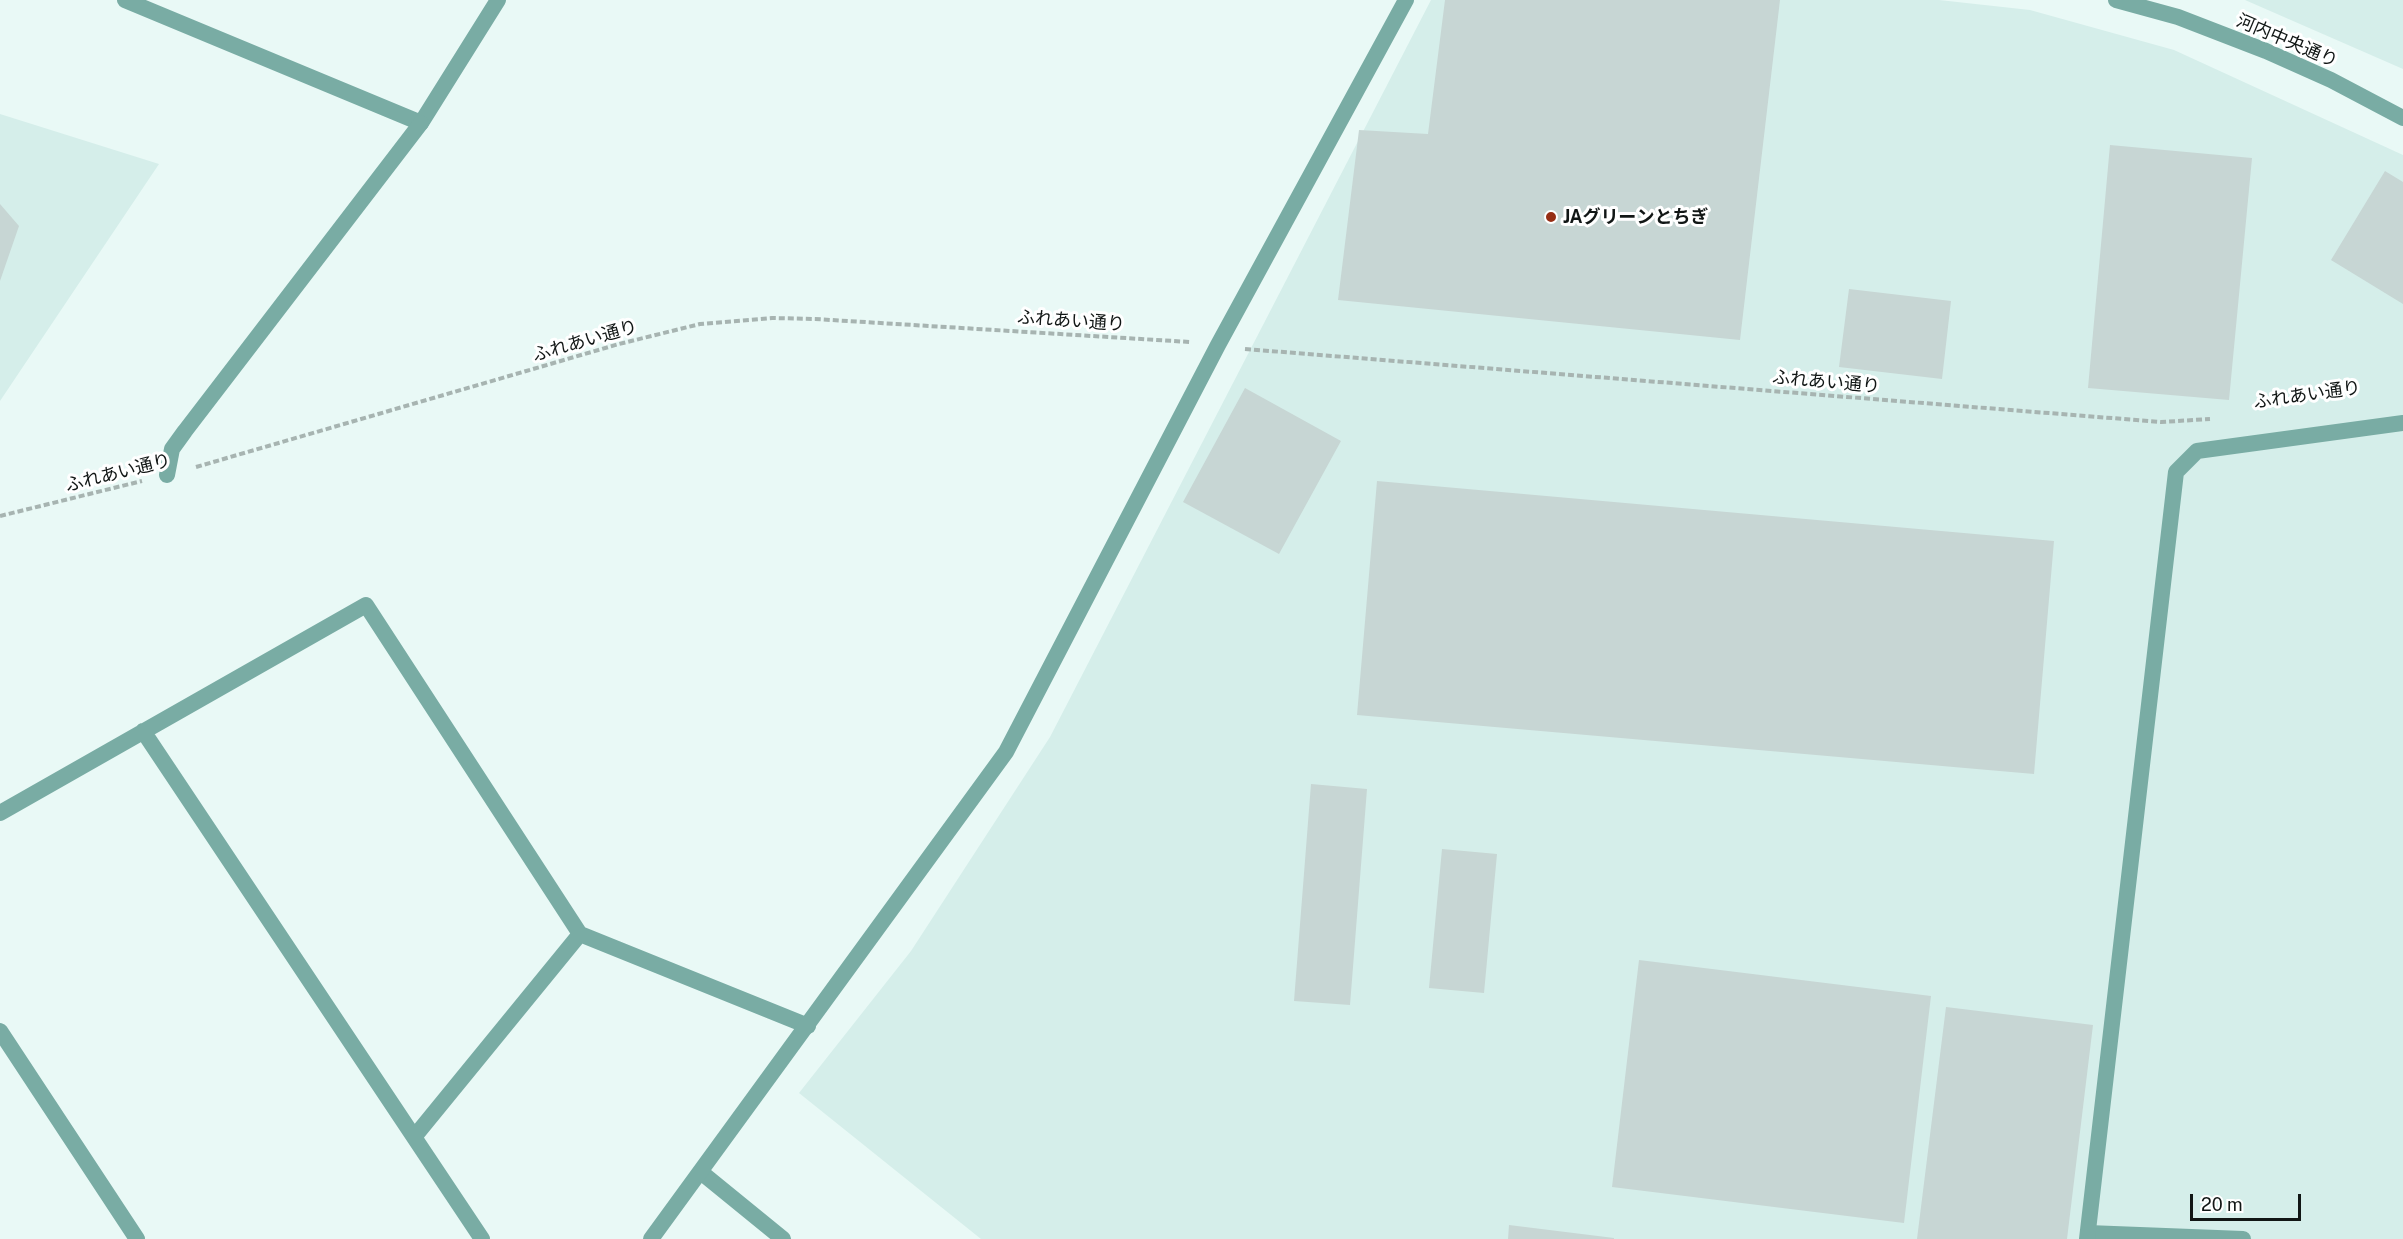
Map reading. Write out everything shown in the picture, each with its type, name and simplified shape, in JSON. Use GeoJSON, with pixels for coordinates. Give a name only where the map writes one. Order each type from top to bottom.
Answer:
{"type":"FeatureCollection","features":[{"type":"Feature","properties":{"kind":"street"},"geometry":{"type":"LineString","coordinates":[[124,0],[421,123]]}},
{"type":"Feature","properties":{"kind":"street"},"geometry":{"type":"LineString","coordinates":[[167,475],[172,449],[185,430],[421,123],[498,0]]}},
{"type":"Feature","properties":{"kind":"street"},"geometry":{"type":"LineString","coordinates":[[651,1239],[702,1173],[1006,752],[1218,345],[1406,0]]}},
{"type":"Feature","properties":{"kind":"street","name":"河内中央通り"},"geometry":{"type":"LineString","coordinates":[[2116,0],[2178,18],[2266,51],[2331,80],[2403,118]]}},
{"type":"Feature","properties":{"kind":"street"},"geometry":{"type":"LineString","coordinates":[[2243,1239],[2087,1236],[2176,472],[2197,451],[2403,423]]}},
{"type":"Feature","properties":{"kind":"street"},"geometry":{"type":"LineString","coordinates":[[0,813],[366,605],[580,934],[808,1026]]}},
{"type":"Feature","properties":{"kind":"street"},"geometry":{"type":"LineString","coordinates":[[143,731],[359,1058],[415,1136],[482,1239]]}},
{"type":"Feature","properties":{"kind":"street"},"geometry":{"type":"LineString","coordinates":[[415,1136],[580,934]]}},
{"type":"Feature","properties":{"kind":"street"},"geometry":{"type":"LineString","coordinates":[[0,1031],[137,1239]]}},
{"type":"Feature","properties":{"kind":"street"},"geometry":{"type":"LineString","coordinates":[[702,1173],[783,1239]]}},
{"type":"Feature","properties":{"kind":"path","name":"ふれあい通り"},"geometry":{"type":"LineString","coordinates":[[0,516],[167,475],[619,344],[700,324],[772,318],[815,319],[1195,343]]}},
{"type":"Feature","properties":{"kind":"path","name":"ふれあい通り"},"geometry":{"type":"LineString","coordinates":[[1245,349],[2161,422],[2218,418]]}},
{"type":"Feature","properties":{"kind":"shaded area"},"geometry":{"type":"Polygon","coordinates":[[[1431,0],[1939,0],[2030,10],[2174,50],[2403,155],[2403,1239],[981,1239],[799,1093],[911,951],[1050,737],[1431,0]]]}},
{"type":"Feature","properties":{"kind":"shaded area"},"geometry":{"type":"Polygon","coordinates":[[[2245,0],[2403,0],[2403,69],[2245,0]]]}},
{"type":"Feature","properties":{"kind":"shaded area"},"geometry":{"type":"Polygon","coordinates":[[[0,114],[159,164],[0,401],[0,114]]]}},
{"type":"Feature","properties":{"kind":"building","name":"JAグリーンとちぎ"},"geometry":{"type":"Polygon","coordinates":[[[1445,0],[1780,0],[1740,340],[1338,300],[1359,130],[1428,134],[1445,0]]]}},
{"type":"Feature","properties":{"kind":"building"},"geometry":{"type":"Polygon","coordinates":[[[2110,145],[2252,158],[2229,400],[2088,388],[2110,145]]]}},
{"type":"Feature","properties":{"kind":"building"},"geometry":{"type":"Polygon","coordinates":[[[2385,171],[2403,182],[2403,304],[2331,260],[2385,171]]]}},
{"type":"Feature","properties":{"kind":"building"},"geometry":{"type":"Polygon","coordinates":[[[0,204],[19,226],[0,281],[0,204]]]}},
{"type":"Feature","properties":{"kind":"building"},"geometry":{"type":"Polygon","coordinates":[[[1849,289],[1951,301],[1942,379],[1839,367],[1849,289]]]}},
{"type":"Feature","properties":{"kind":"building"},"geometry":{"type":"Polygon","coordinates":[[[1245,388],[1341,441],[1279,554],[1183,502],[1245,388]]]}},
{"type":"Feature","properties":{"kind":"building"},"geometry":{"type":"Polygon","coordinates":[[[1377,481],[2054,541],[2034,774],[1357,715],[1377,481]]]}},
{"type":"Feature","properties":{"kind":"building"},"geometry":{"type":"Polygon","coordinates":[[[1311,784],[1367,789],[1350,1005],[1294,1001],[1311,784]]]}},
{"type":"Feature","properties":{"kind":"building"},"geometry":{"type":"Polygon","coordinates":[[[1442,849],[1497,854],[1484,993],[1429,988],[1442,849]]]}},
{"type":"Feature","properties":{"kind":"building"},"geometry":{"type":"Polygon","coordinates":[[[1639,960],[1931,996],[1904,1223],[1612,1187],[1639,960]]]}},
{"type":"Feature","properties":{"kind":"building"},"geometry":{"type":"Polygon","coordinates":[[[1946,1007],[2093,1025],[2067,1239],[1917,1239],[1946,1007]]]}},
{"type":"Feature","properties":{"kind":"building"},"geometry":{"type":"Polygon","coordinates":[[[1509,1225],[1614,1238],[1614,1239],[1508,1239],[1509,1225]]]}},
{"type":"Feature","properties":{"kind":"place","name":"JAグリーンとちぎ"},"geometry":{"type":"Point","coordinates":[1551,217]}}]}
